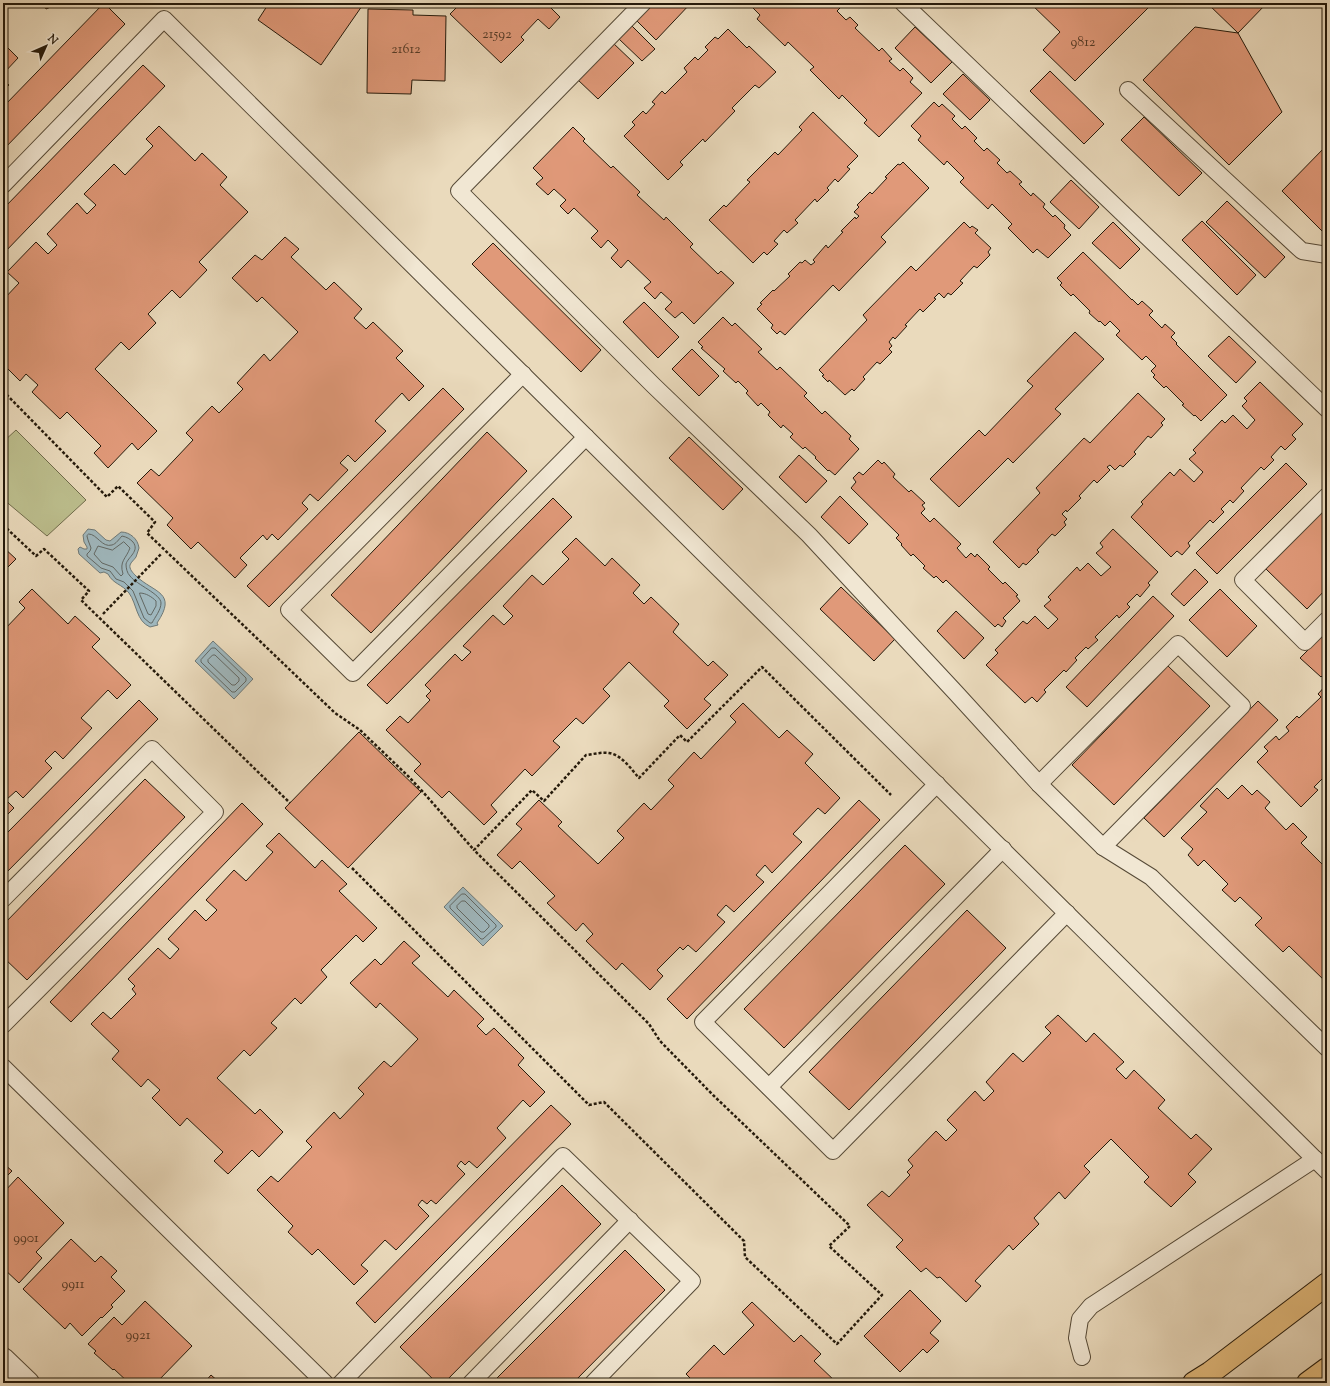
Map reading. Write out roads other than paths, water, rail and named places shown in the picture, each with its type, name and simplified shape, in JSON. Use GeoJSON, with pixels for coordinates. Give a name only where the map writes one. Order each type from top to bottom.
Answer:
{"type":"FeatureCollection","features":[{"type":"Feature","properties":{"kind":"main road"},"geometry":{"type":"LineString","coordinates":[[1194,1383],[1210,1373],[1327,1284]]}},
{"type":"Feature","properties":{"kind":"main road"},"geometry":{"type":"LineString","coordinates":[[1308,1383],[1327,1369]]}},
{"type":"Feature","properties":{"kind":"street"},"geometry":{"type":"LineString","coordinates":[[3,1359],[28,1383]]}},
{"type":"Feature","properties":{"kind":"lane"},"geometry":{"type":"LineString","coordinates":[[643,3],[459,191],[653,385],[809,535],[956,692],[1039,784],[1103,847],[1151,877],[1327,1048]]}},
{"type":"Feature","properties":{"kind":"lane"},"geometry":{"type":"LineString","coordinates":[[903,3],[1327,409]]}},
{"type":"Feature","properties":{"kind":"lane"},"geometry":{"type":"LineString","coordinates":[[3,185],[164,19],[1327,1171]]}},
{"type":"Feature","properties":{"kind":"lane"},"geometry":{"type":"LineString","coordinates":[[1128,90],[1302,251],[1327,255]]}},
{"type":"Feature","properties":{"kind":"lane"},"geometry":{"type":"LineString","coordinates":[[523,374],[289,610],[353,673],[586,437]]}},
{"type":"Feature","properties":{"kind":"lane"},"geometry":{"type":"LineString","coordinates":[[1327,496],[1243,580],[1306,642],[1327,620]]}},
{"type":"Feature","properties":{"kind":"lane"},"geometry":{"type":"LineString","coordinates":[[1039,784],[1178,644],[1242,706],[1103,847]]}},
{"type":"Feature","properties":{"kind":"lane"},"geometry":{"type":"LineString","coordinates":[[3,899],[152,749],[216,812],[3,1025]]}},
{"type":"Feature","properties":{"kind":"lane"},"geometry":{"type":"LineString","coordinates":[[937,784],[703,1022],[834,1151],[1067,913]]}},
{"type":"Feature","properties":{"kind":"lane"},"geometry":{"type":"LineString","coordinates":[[769,1087],[1003,850]]}},
{"type":"Feature","properties":{"kind":"lane"},"geometry":{"type":"LineString","coordinates":[[3,1067],[325,1383]]}},
{"type":"Feature","properties":{"kind":"lane"},"geometry":{"type":"LineString","coordinates":[[341,1383],[563,1156],[692,1281],[593,1383]]}},
{"type":"Feature","properties":{"kind":"lane"},"geometry":{"type":"LineString","coordinates":[[1082,1357],[1078,1338],[1080,1319],[1091,1306],[1315,1159]]}},
{"type":"Feature","properties":{"kind":"lane"},"geometry":{"type":"LineString","coordinates":[[471,1383],[630,1220]]}},
{"type":"Feature","properties":{"kind":"water"},"geometry":{"type":"Polygon","coordinates":[[[88,529],[95,530],[106,540],[110,541],[121,532],[127,533],[135,539],[139,548],[136,557],[130,565],[131,569],[136,576],[161,594],[164,599],[165,605],[163,613],[157,623],[158,625],[150,627],[145,624],[139,617],[132,597],[129,593],[112,580],[108,574],[104,572],[100,573],[79,554],[78,549],[80,547],[87,549],[83,535],[88,529]]]}},
{"type":"Feature","properties":{"kind":"water"},"geometry":{"type":"Polygon","coordinates":[[[213,641],[253,679],[234,699],[195,661],[213,641]]]}},
{"type":"Feature","properties":{"kind":"water"},"geometry":{"type":"Polygon","coordinates":[[[463,887],[503,926],[483,946],[444,907],[463,887]]]}}]}
